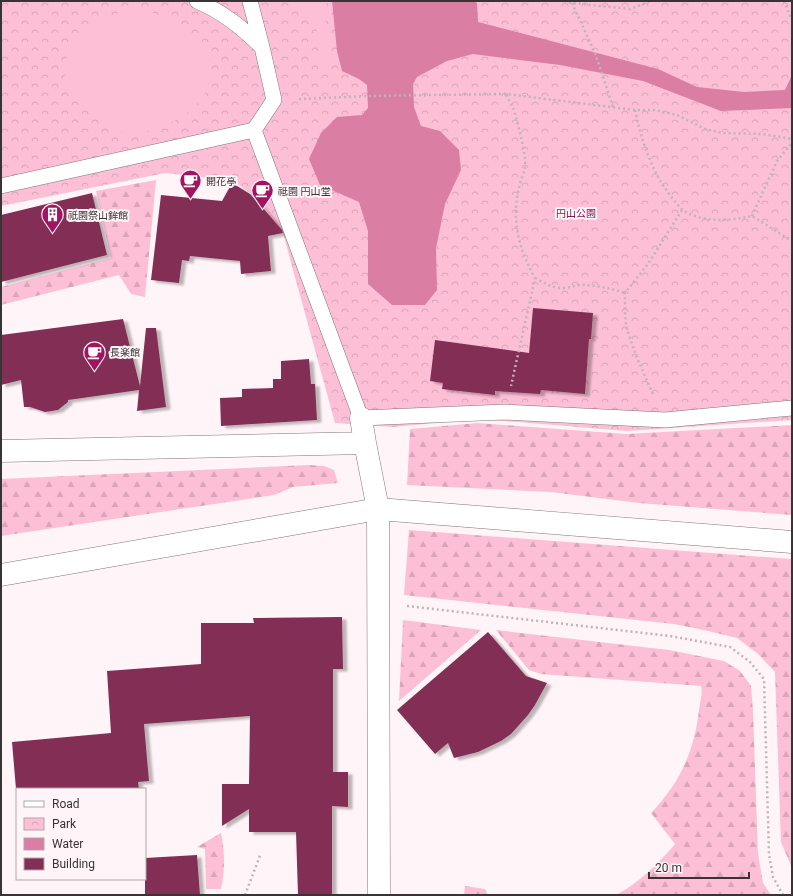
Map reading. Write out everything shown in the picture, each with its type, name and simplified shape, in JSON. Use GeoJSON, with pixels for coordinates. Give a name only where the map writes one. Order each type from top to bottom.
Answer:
{"type":"FeatureCollection","features":[{"type":"Feature","properties":{"kind":"street"},"geometry":{"type":"LineString","coordinates":[[361,418],[364,443],[378,510],[379,895]]}},
{"type":"Feature","properties":{"kind":"street"},"geometry":{"type":"LineString","coordinates":[[1,451],[364,443]]}},
{"type":"Feature","properties":{"kind":"street"},"geometry":{"type":"LineString","coordinates":[[1,574],[378,510],[792,542]]}},
{"type":"Feature","properties":{"kind":"lane"},"geometry":{"type":"LineString","coordinates":[[196,1],[222,13],[236,23],[262,47]]}},
{"type":"Feature","properties":{"kind":"lane"},"geometry":{"type":"LineString","coordinates":[[1,186],[254,130],[274,100],[250,1]]}},
{"type":"Feature","properties":{"kind":"lane"},"geometry":{"type":"LineString","coordinates":[[254,130],[361,418],[505,412],[665,420],[792,408]]}},
{"type":"Feature","properties":{"kind":"path"},"geometry":{"type":"LineString","coordinates":[[564,1],[630,9],[651,1]]}},
{"type":"Feature","properties":{"kind":"path"},"geometry":{"type":"LineString","coordinates":[[784,1],[792,20]]}},
{"type":"Feature","properties":{"kind":"path"},"geometry":{"type":"LineString","coordinates":[[572,3],[595,53],[614,107]]}},
{"type":"Feature","properties":{"kind":"path"},"geometry":{"type":"LineString","coordinates":[[506,94],[513,108],[524,151],[525,167],[519,188],[516,209],[517,229],[526,262],[535,278],[551,286],[564,288],[577,285],[592,286],[608,288],[625,293]]}},
{"type":"Feature","properties":{"kind":"path"},"geometry":{"type":"LineString","coordinates":[[274,100],[368,96],[506,94],[635,110],[655,110],[677,114],[705,129],[722,133],[763,134],[792,139]]}},
{"type":"Feature","properties":{"kind":"path"},"geometry":{"type":"LineString","coordinates":[[635,110],[644,146],[651,164],[682,210],[699,218],[716,220],[735,220],[752,216],[792,241]]}},
{"type":"Feature","properties":{"kind":"path"},"geometry":{"type":"LineString","coordinates":[[752,216],[777,161],[792,143]]}},
{"type":"Feature","properties":{"kind":"path"},"geometry":{"type":"LineString","coordinates":[[665,420],[637,358],[626,326],[624,312],[625,293],[648,264],[682,210]]}},
{"type":"Feature","properties":{"kind":"path"},"geometry":{"type":"LineString","coordinates":[[505,412],[535,278]]}},
{"type":"Feature","properties":{"kind":"path"},"geometry":{"type":"LineString","coordinates":[[378,603],[670,636],[730,647],[750,662],[764,679],[769,854],[773,877],[783,895]]}},
{"type":"Feature","properties":{"kind":"path"},"geometry":{"type":"LineString","coordinates":[[245,895],[261,853]]}},
{"type":"Feature","properties":{"kind":"green space","name":"円山公園"},"geometry":{"type":"Polygon","coordinates":[[[1,1],[792,1],[792,420],[627,431],[479,419],[393,427],[335,423],[283,233],[264,207],[250,193],[234,181],[165,173],[1,206],[1,1]]]}},
{"type":"Feature","properties":{"kind":"green space"},"geometry":{"type":"Polygon","coordinates":[[[291,1],[327,1],[325,13],[326,29],[333,35],[330,57],[331,64],[328,67],[319,60],[316,23],[313,16],[291,1]]]}},
{"type":"Feature","properties":{"kind":"green space"},"geometry":{"type":"Polygon","coordinates":[[[134,10],[157,14],[176,23],[195,36],[207,52],[209,72],[208,85],[204,95],[201,100],[187,113],[175,121],[154,130],[139,133],[121,131],[111,127],[91,113],[82,105],[68,86],[64,68],[74,43],[95,23],[117,13],[134,10]]]}},
{"type":"Feature","properties":{"kind":"green space"},"geometry":{"type":"Polygon","coordinates":[[[156,180],[145,297],[131,294],[119,275],[1,305],[1,287],[111,258],[96,191],[156,180]]]}},
{"type":"Feature","properties":{"kind":"green space"},"geometry":{"type":"Polygon","coordinates":[[[478,423],[626,434],[792,425],[792,515],[639,503],[551,492],[407,485],[410,429],[478,423]]]}},
{"type":"Feature","properties":{"kind":"green space"},"geometry":{"type":"Polygon","coordinates":[[[309,465],[324,466],[334,470],[338,483],[293,487],[274,495],[1,536],[1,479],[309,465]]]}},
{"type":"Feature","properties":{"kind":"green space"},"geometry":{"type":"Polygon","coordinates":[[[409,530],[792,559],[792,868],[781,842],[775,672],[758,654],[737,638],[674,624],[404,595],[409,530]]]}},
{"type":"Feature","properties":{"kind":"green space"},"geometry":{"type":"Polygon","coordinates":[[[403,620],[481,630],[399,701],[403,620]]]}},
{"type":"Feature","properties":{"kind":"green space"},"geometry":{"type":"Polygon","coordinates":[[[496,630],[669,650],[724,661],[740,671],[751,686],[758,854],[763,883],[771,895],[616,895],[633,885],[662,859],[675,844],[651,813],[670,790],[684,766],[697,725],[702,695],[701,686],[541,674],[529,670],[496,630]]]}},
{"type":"Feature","properties":{"kind":"green space"},"geometry":{"type":"Polygon","coordinates":[[[221,833],[224,861],[221,889],[206,889],[205,849],[197,847],[221,833]]]}},
{"type":"Feature","properties":{"kind":"green space"},"geometry":{"type":"Polygon","coordinates":[[[465,886],[485,889],[488,895],[464,895],[465,886]]]}},
{"type":"Feature","properties":{"kind":"water"},"geometry":{"type":"Polygon","coordinates":[[[332,1],[474,1],[477,3],[478,22],[658,69],[697,87],[744,92],[785,90],[792,75],[792,108],[721,111],[643,81],[560,65],[473,54],[447,61],[417,77],[413,84],[414,107],[421,126],[440,131],[459,150],[461,170],[445,204],[436,248],[437,290],[425,305],[392,305],[368,284],[368,231],[359,202],[320,185],[309,159],[321,133],[337,117],[362,115],[368,108],[367,85],[359,79],[342,71],[337,51],[332,1]]]}},
{"type":"Feature","properties":{"kind":"building"},"geometry":{"type":"Polygon","coordinates":[[[232,183],[250,194],[282,230],[283,233],[268,236],[271,271],[241,274],[240,261],[190,256],[189,261],[182,260],[179,283],[151,280],[161,195],[222,201],[232,183]]]}},
{"type":"Feature","properties":{"kind":"building","name":"祇園祭山鉾館"},"geometry":{"type":"Polygon","coordinates":[[[92,193],[107,255],[1,282],[1,215],[92,193]]]}},
{"type":"Feature","properties":{"kind":"building"},"geometry":{"type":"Polygon","coordinates":[[[533,308],[593,313],[591,339],[589,339],[585,394],[541,390],[540,394],[495,391],[495,395],[442,389],[443,383],[430,381],[435,340],[529,353],[533,308]]]}},
{"type":"Feature","properties":{"kind":"building"},"geometry":{"type":"Polygon","coordinates":[[[123,319],[140,386],[146,328],[156,328],[166,407],[137,411],[139,390],[68,400],[68,402],[58,410],[45,412],[30,407],[24,407],[21,380],[1,385],[1,335],[123,319]]]}},
{"type":"Feature","properties":{"kind":"building"},"geometry":{"type":"Polygon","coordinates":[[[309,359],[311,384],[315,384],[317,420],[221,426],[220,398],[242,397],[242,389],[273,388],[273,379],[281,379],[281,361],[309,359]]]}},
{"type":"Feature","properties":{"kind":"building"},"geometry":{"type":"Polygon","coordinates":[[[342,617],[343,669],[333,669],[333,772],[348,772],[348,807],[332,806],[332,895],[298,895],[296,832],[249,832],[249,809],[222,826],[222,784],[249,784],[250,716],[144,724],[149,781],[138,782],[139,788],[16,789],[12,742],[111,733],[107,671],[201,664],[201,623],[254,623],[253,618],[342,617]]]}},
{"type":"Feature","properties":{"kind":"building"},"geometry":{"type":"Polygon","coordinates":[[[488,632],[526,676],[547,683],[528,715],[511,734],[501,741],[478,752],[454,758],[448,743],[435,754],[397,710],[488,632]]]}},
{"type":"Feature","properties":{"kind":"building"},"geometry":{"type":"Polygon","coordinates":[[[197,855],[200,895],[145,895],[146,858],[197,855]]]}},
{"type":"Feature","properties":{"kind":"place","name":"開花亭"},"geometry":{"type":"Point","coordinates":[190,200]}},
{"type":"Feature","properties":{"kind":"place","name":"祗園 円山堂"},"geometry":{"type":"Point","coordinates":[263,210]}},
{"type":"Feature","properties":{"kind":"place","name":"祇園祭山鉾館"},"geometry":{"type":"Point","coordinates":[52,234]}},
{"type":"Feature","properties":{"kind":"place","name":"長楽館"},"geometry":{"type":"Point","coordinates":[95,372]}}]}
